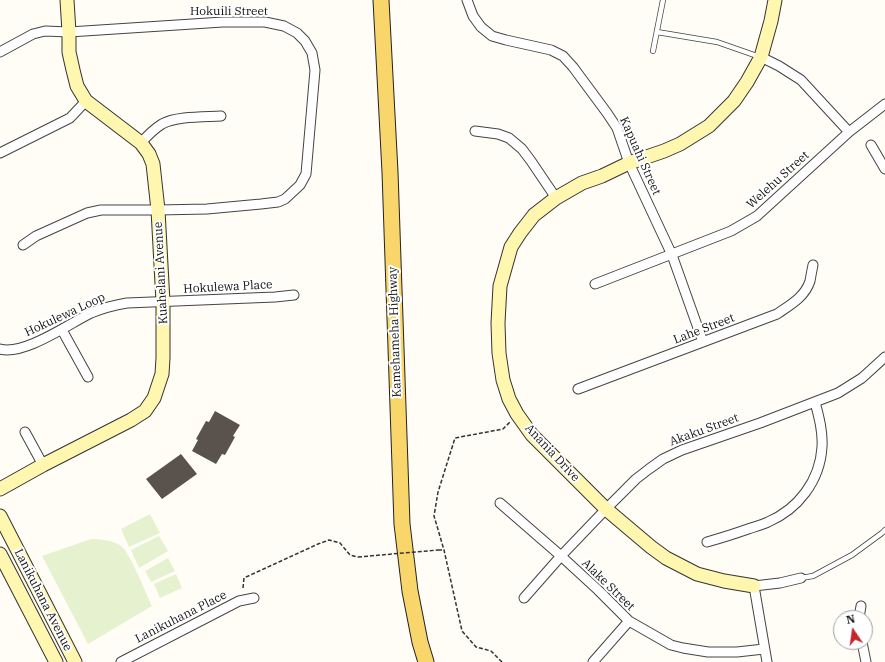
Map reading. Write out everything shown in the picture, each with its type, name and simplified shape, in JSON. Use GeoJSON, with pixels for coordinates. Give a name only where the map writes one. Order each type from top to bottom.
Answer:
{"type":"FeatureCollection","features":[{"type":"Feature","properties":{"kind":"main road","name":"Kamehameha Highway"},"geometry":{"type":"LineString","coordinates":[[381,0],[390,172],[402,524],[410,591],[420,642],[426,662]]}},
{"type":"Feature","properties":{"kind":"street","name":"Kuahelani Avenue"},"geometry":{"type":"LineString","coordinates":[[0,489],[131,420],[145,411],[154,398],[162,374],[164,302],[154,164],[141,143],[86,101],[77,86],[72,70],[69,52],[66,0]]}},
{"type":"Feature","properties":{"kind":"street","name":"Kapuahi Street"},"geometry":{"type":"LineString","coordinates":[[467,0],[473,16],[481,27],[492,36],[551,50],[564,56],[607,113],[616,128],[629,163],[672,255],[703,342]]}},
{"type":"Feature","properties":{"kind":"street","name":"Anania Drive"},"geometry":{"type":"LineString","coordinates":[[775,0],[761,57],[734,101],[709,126],[680,144],[629,163],[582,184],[556,198],[534,215],[511,247],[505,266],[500,286],[498,323],[499,353],[503,380],[509,399],[517,414],[532,435],[606,509],[651,547],[666,558],[697,574],[724,581],[754,586],[780,583],[801,578]]}},
{"type":"Feature","properties":{"kind":"street","name":"Hokuili Street"},"geometry":{"type":"LineString","coordinates":[[0,52],[33,34],[45,31],[69,32],[224,22],[265,22],[284,26],[297,33],[305,41],[312,53],[315,70],[306,174],[300,185],[285,199],[278,202],[207,209],[101,210],[87,213],[36,236],[23,245]]}},
{"type":"Feature","properties":{"kind":"street"},"geometry":{"type":"LineString","coordinates":[[761,57],[801,80],[849,132]]}},
{"type":"Feature","properties":{"kind":"street"},"geometry":{"type":"LineString","coordinates":[[0,153],[70,118],[86,101]]}},
{"type":"Feature","properties":{"kind":"street","name":"Welehu Street"},"geometry":{"type":"LineString","coordinates":[[595,284],[732,231],[757,216],[849,132],[885,104]]}},
{"type":"Feature","properties":{"kind":"street"},"geometry":{"type":"LineString","coordinates":[[141,143],[162,124],[172,120],[222,116]]}},
{"type":"Feature","properties":{"kind":"street"},"geometry":{"type":"LineString","coordinates":[[475,131],[498,134],[509,138],[522,149],[556,198]]}},
{"type":"Feature","properties":{"kind":"street"},"geometry":{"type":"LineString","coordinates":[[871,145],[885,169]]}},
{"type":"Feature","properties":{"kind":"street","name":"Lahe Street"},"geometry":{"type":"LineString","coordinates":[[578,389],[777,314],[802,296],[810,282],[813,265]]}},
{"type":"Feature","properties":{"kind":"street","name":"Hokulewa Place"},"geometry":{"type":"LineString","coordinates":[[164,302],[294,295]]}},
{"type":"Feature","properties":{"kind":"street","name":"Hokulewa Loop"},"geometry":{"type":"LineString","coordinates":[[0,349],[16,349],[29,345],[62,330],[91,313],[108,306],[127,303],[164,302]]}},
{"type":"Feature","properties":{"kind":"street"},"geometry":{"type":"LineString","coordinates":[[62,330],[88,377]]}},
{"type":"Feature","properties":{"kind":"street","name":"Akaku Street"},"geometry":{"type":"LineString","coordinates":[[524,598],[561,556],[636,479],[663,459],[682,450],[838,394],[862,378],[885,357]]}},
{"type":"Feature","properties":{"kind":"street"},"geometry":{"type":"LineString","coordinates":[[707,542],[768,522],[795,505],[804,496],[813,480],[819,464],[822,448],[822,435],[815,402]]}},
{"type":"Feature","properties":{"kind":"street"},"geometry":{"type":"LineString","coordinates":[[25,432],[43,465]]}},
{"type":"Feature","properties":{"kind":"street","name":"Alake Street"},"geometry":{"type":"LineString","coordinates":[[500,503],[561,556],[629,621],[671,645],[708,652],[737,652],[764,649]]}},
{"type":"Feature","properties":{"kind":"street","name":"Lanikuhana Avenue"},"geometry":{"type":"LineString","coordinates":[[0,516],[75,662]]}},
{"type":"Feature","properties":{"kind":"street","name":"Lanikuhana Avenue"},"geometry":{"type":"LineString","coordinates":[[0,554],[56,662]]}},
{"type":"Feature","properties":{"kind":"street"},"geometry":{"type":"LineString","coordinates":[[754,586],[767,662]]}},
{"type":"Feature","properties":{"kind":"street","name":"Lanikuhana Place"},"geometry":{"type":"LineString","coordinates":[[121,662],[239,601],[254,598]]}},
{"type":"Feature","properties":{"kind":"street"},"geometry":{"type":"LineString","coordinates":[[860,606],[860,610]]}},
{"type":"Feature","properties":{"kind":"street"},"geometry":{"type":"LineString","coordinates":[[593,662],[629,621]]}},
{"type":"Feature","properties":{"kind":"street"},"geometry":{"type":"LineString","coordinates":[[864,650],[866,662]]}},
{"type":"Feature","properties":{"kind":"lane"},"geometry":{"type":"LineString","coordinates":[[653,50],[663,0]]}},
{"type":"Feature","properties":{"kind":"lane"},"geometry":{"type":"LineString","coordinates":[[657,32],[717,42],[761,57]]}},
{"type":"Feature","properties":{"kind":"lane"},"geometry":{"type":"LineString","coordinates":[[801,578],[813,576],[852,555],[885,530]]}},
{"type":"Feature","properties":{"kind":"path"},"geometry":{"type":"LineString","coordinates":[[502,662],[491,651],[476,647],[462,630],[444,550],[434,516],[438,492],[455,438],[503,429],[510,422]]}},
{"type":"Feature","properties":{"kind":"path"},"geometry":{"type":"LineString","coordinates":[[243,588],[244,578],[329,540],[340,543],[350,555],[358,557],[444,550]]}},
{"type":"Feature","properties":{"kind":"green space"},"geometry":{"type":"Polygon","coordinates":[[[150,514],[160,533],[129,547],[121,529],[150,514]]]}},
{"type":"Feature","properties":{"kind":"green space"},"geometry":{"type":"Polygon","coordinates":[[[159,536],[168,551],[139,568],[131,550],[159,536]]]}},
{"type":"Feature","properties":{"kind":"green space"},"geometry":{"type":"Polygon","coordinates":[[[91,539],[114,542],[125,550],[152,606],[88,644],[42,556],[91,539]]]}},
{"type":"Feature","properties":{"kind":"green space"},"geometry":{"type":"Polygon","coordinates":[[[168,558],[175,571],[151,582],[145,571],[168,558]]]}},
{"type":"Feature","properties":{"kind":"green space"},"geometry":{"type":"Polygon","coordinates":[[[176,574],[182,588],[160,598],[154,584],[176,574]]]}},
{"type":"Feature","properties":{"kind":"building"},"geometry":{"type":"Polygon","coordinates":[[[215,411],[240,425],[233,436],[235,437],[225,455],[222,454],[216,464],[192,451],[198,440],[196,439],[206,421],[209,422],[215,411]]]}},
{"type":"Feature","properties":{"kind":"building"},"geometry":{"type":"Polygon","coordinates":[[[181,454],[197,474],[162,499],[146,479],[181,454]]]}}]}
